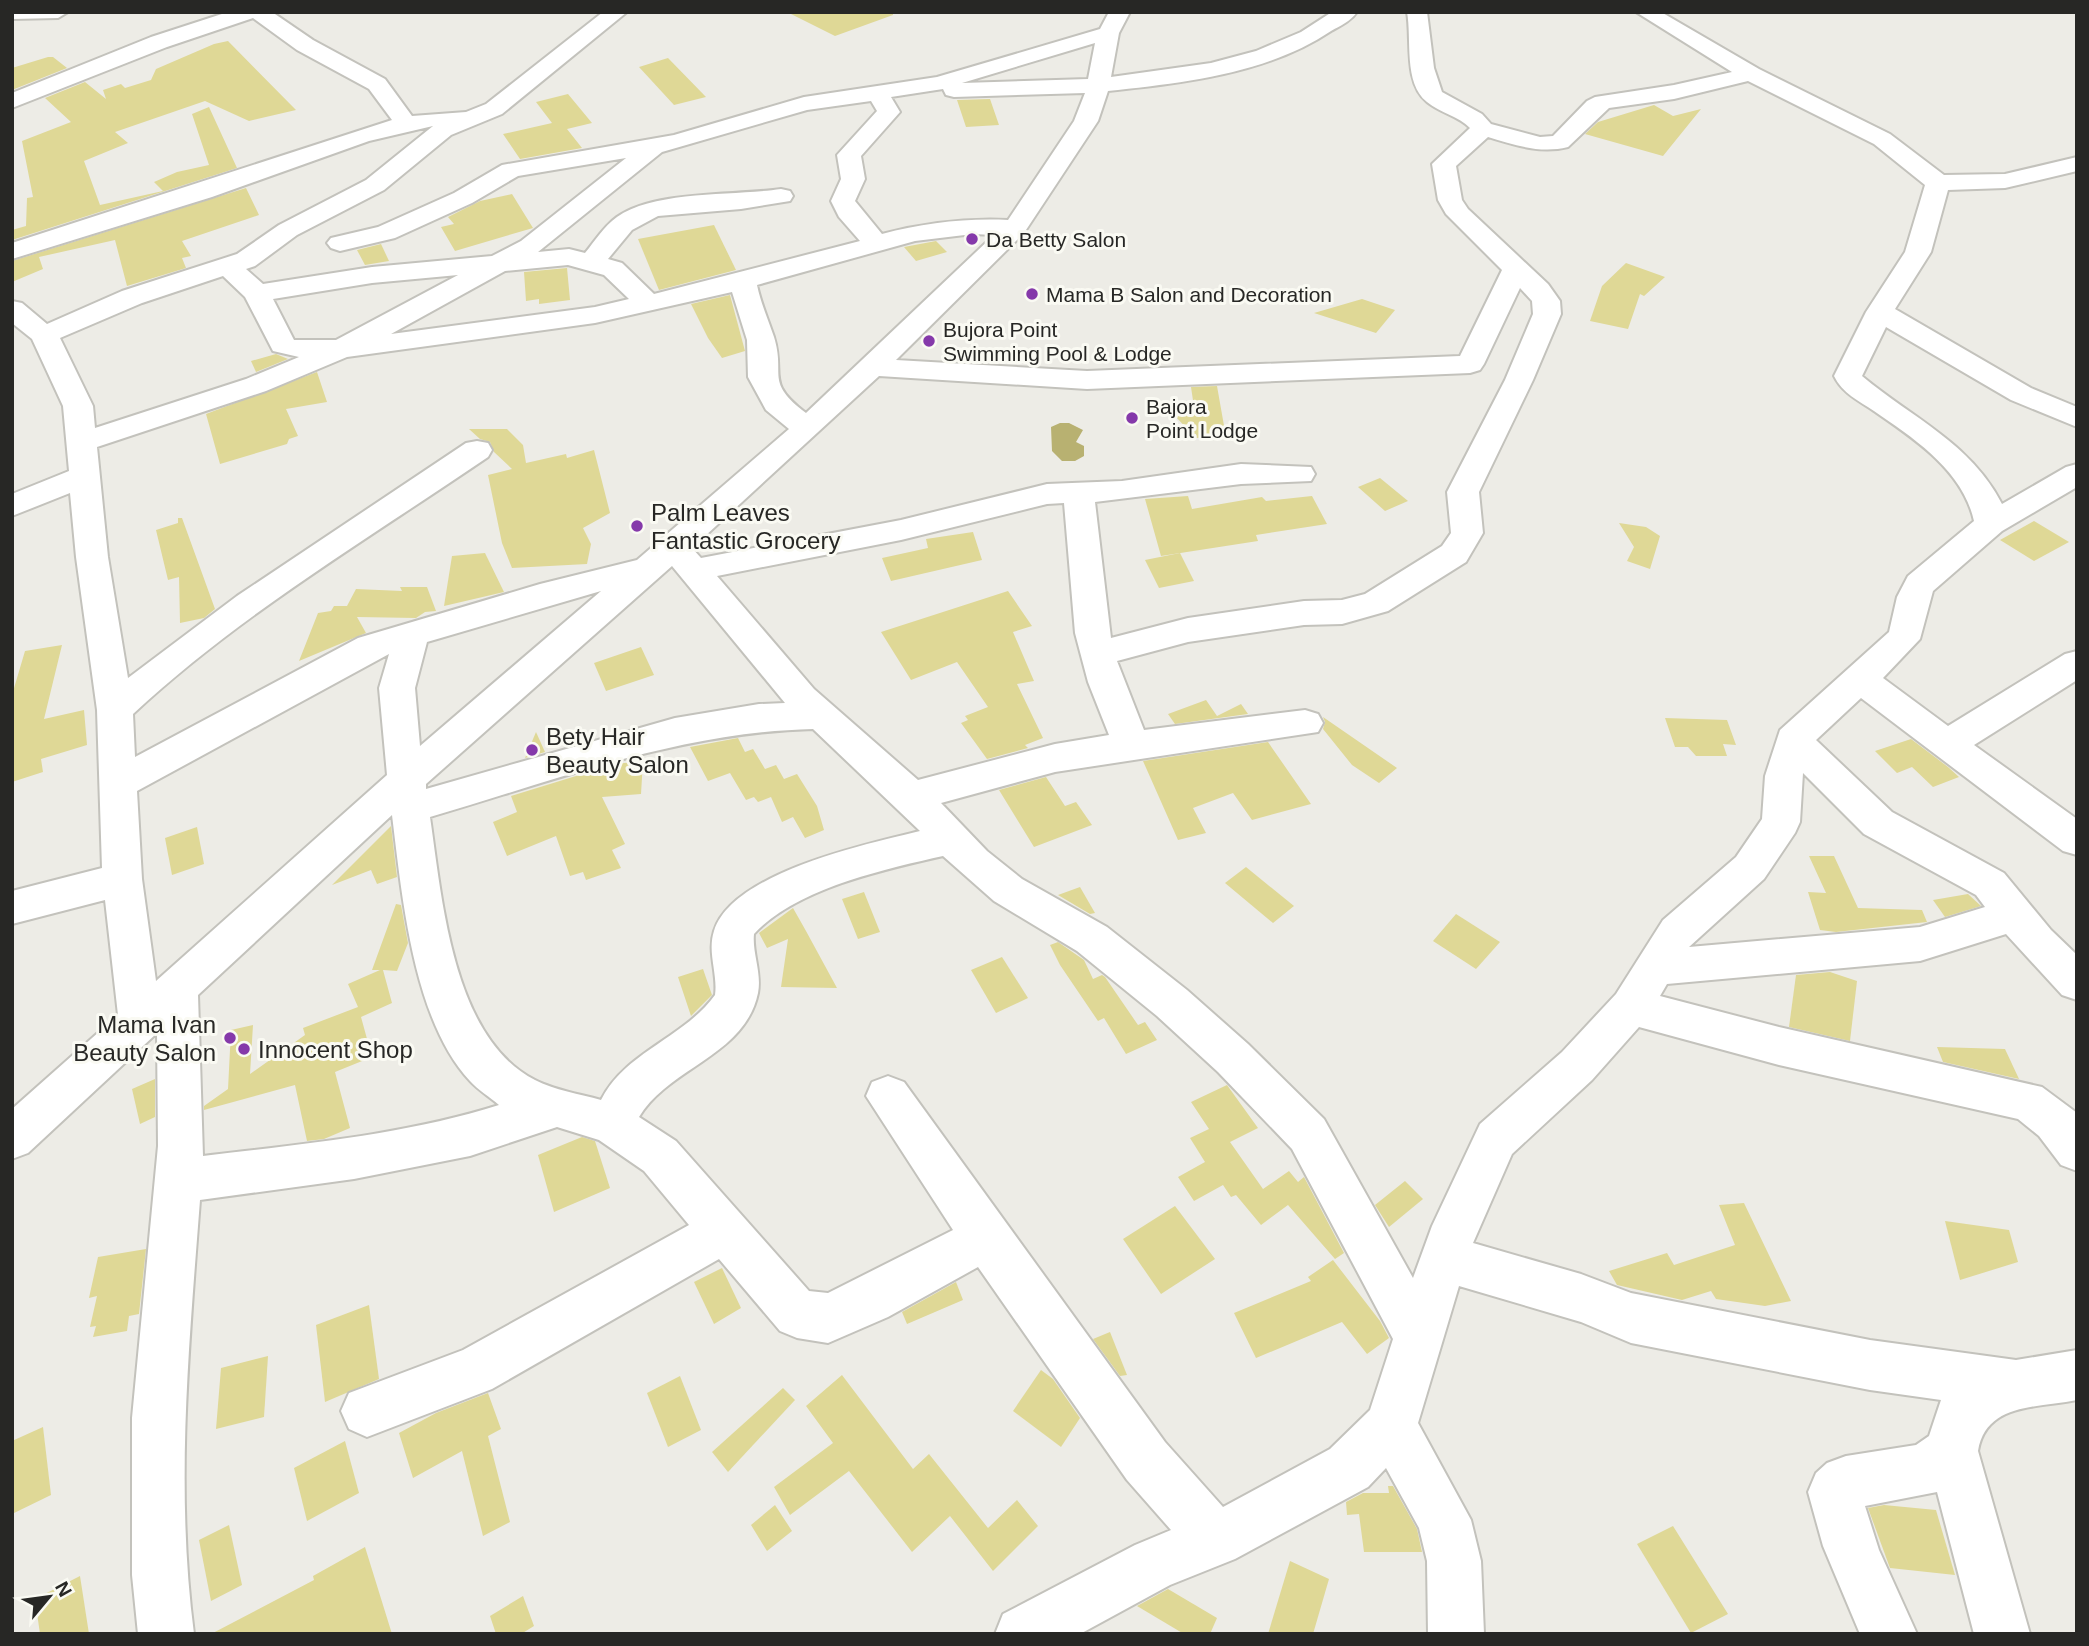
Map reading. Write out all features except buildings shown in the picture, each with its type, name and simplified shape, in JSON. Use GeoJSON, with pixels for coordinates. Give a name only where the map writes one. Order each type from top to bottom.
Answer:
{"type":"FeatureCollection","features":[{"type":"Feature","properties":{"kind":"street"},"geometry":{"type":"LineString","coordinates":[[12,13],[58,12]]}},
{"type":"Feature","properties":{"kind":"street"},"geometry":{"type":"LineString","coordinates":[[12,101],[197,20],[250,12]]}},
{"type":"Feature","properties":{"kind":"street"},"geometry":{"type":"LineString","coordinates":[[258,12],[305,45],[377,84],[406,123]]}},
{"type":"Feature","properties":{"kind":"street"},"geometry":{"type":"LineString","coordinates":[[44,335],[132,297],[229,267],[261,251],[288,230],[375,185],[443,130],[494,109],[567,48],[617,12]]}},
{"type":"Feature","properties":{"kind":"street"},"geometry":{"type":"LineString","coordinates":[[908,89],[1098,87],[1254,60],[1328,26],[1347,12]]}},
{"type":"Feature","properties":{"kind":"street"},"geometry":{"type":"LineString","coordinates":[[1417,12],[1430,93],[1474,118],[1483,129],[1552,145],[1560,142],[1595,106],[1604,102],[1674,92],[1751,74]]}},
{"type":"Feature","properties":{"kind":"street"},"geometry":{"type":"LineString","coordinates":[[1646,12],[1751,74],[1882,139],[1938,183],[2004,181],[2077,164]]}},
{"type":"Feature","properties":{"kind":"street"},"geometry":{"type":"LineString","coordinates":[[12,1138],[177,986],[409,793],[671,561],[1015,228],[1086,121],[1098,87],[1114,22]]}},
{"type":"Feature","properties":{"kind":"street"},"geometry":{"type":"LineString","coordinates":[[340,243],[386,233],[463,198],[511,170],[568,158],[654,147],[804,104],[941,83],[1114,22]]}},
{"type":"Feature","properties":{"kind":"street"},"geometry":{"type":"LineString","coordinates":[[876,243],[848,212],[843,201],[853,179],[849,155],[889,112],[878,94]]}},
{"type":"Feature","properties":{"kind":"street"},"geometry":{"type":"LineString","coordinates":[[12,251],[62,238],[285,164],[338,142],[406,123],[476,118]]}},
{"type":"Feature","properties":{"kind":"street"},"geometry":{"type":"LineString","coordinates":[[1098,654],[1188,630],[1304,613],[1342,612],[1376,603],[1454,554],[1467,533],[1463,492],[1520,380],[1547,314],[1546,301],[1453,208],[1444,171],[1447,157],[1483,129]]}},
{"type":"Feature","properties":{"kind":"street"},"geometry":{"type":"LineString","coordinates":[[81,442],[256,385],[341,349],[530,246],[654,147]]}},
{"type":"Feature","properties":{"kind":"street"},"geometry":{"type":"LineString","coordinates":[[1938,183],[1918,252],[1880,312],[1848,376],[1851,382],[1928,438],[1967,473],[1990,511],[1991,524]]}},
{"type":"Feature","properties":{"kind":"street"},"geometry":{"type":"LineString","coordinates":[[593,261],[614,233],[630,219],[644,213],[682,205],[781,196]]}},
{"type":"Feature","properties":{"kind":"street"},"geometry":{"type":"LineString","coordinates":[[329,208],[349,278]]}},
{"type":"Feature","properties":{"kind":"street"},"geometry":{"type":"LineString","coordinates":[[229,267],[257,293],[283,345],[291,348],[341,349],[540,323],[648,303],[743,281],[914,234],[973,226],[1015,228]]}},
{"type":"Feature","properties":{"kind":"street"},"geometry":{"type":"LineString","coordinates":[[257,293],[349,278],[500,261],[569,257],[593,261],[613,269],[648,303]]}},
{"type":"Feature","properties":{"kind":"street"},"geometry":{"type":"LineString","coordinates":[[1470,364],[1515,271]]}},
{"type":"Feature","properties":{"kind":"street"},"geometry":{"type":"LineString","coordinates":[[743,281],[748,306],[761,340],[762,377],[776,404],[807,428]]}},
{"type":"Feature","properties":{"kind":"street"},"geometry":{"type":"LineString","coordinates":[[12,309],[44,335],[78,406],[92,557],[115,710],[116,785],[122,879],[140,1021]]}},
{"type":"Feature","properties":{"kind":"street"},"geometry":{"type":"LineString","coordinates":[[1880,312],[2021,394],[2077,418]]}},
{"type":"Feature","properties":{"kind":"street"},"geometry":{"type":"LineString","coordinates":[[871,367],[1087,380],[1470,364],[1520,380]]}},
{"type":"Feature","properties":{"kind":"street"},"geometry":{"type":"LineString","coordinates":[[115,710],[151,677],[249,604],[477,450]]}},
{"type":"Feature","properties":{"kind":"street"},"geometry":{"type":"LineString","coordinates":[[116,785],[370,647],[552,592],[671,561],[901,530],[1017,499],[1077,492],[1122,491],[1241,474],[1300,474]]}},
{"type":"Feature","properties":{"kind":"street"},"geometry":{"type":"LineString","coordinates":[[1023,1634],[1154,1564],[1216,1540],[1349,1468],[1391,1426],[1444,1258],[1477,1177],[1496,1139],[1577,1066],[1631,1007],[1677,932],[1750,868],[1781,822],[1784,776],[1793,740],[1903,639],[1909,629],[1912,594],[1920,584],[1991,524],[2077,474]]}},
{"type":"Feature","properties":{"kind":"street"},"geometry":{"type":"LineString","coordinates":[[12,506],[84,476]]}},
{"type":"Feature","properties":{"kind":"street"},"geometry":{"type":"LineString","coordinates":[[1077,492],[1086,522],[1090,616],[1098,654],[1109,693],[1132,745]]}},
{"type":"Feature","properties":{"kind":"street"},"geometry":{"type":"LineString","coordinates":[[671,561],[750,639],[820,716],[911,796],[951,839],[1008,890],[1091,940],[1172,1003],[1233,1058],[1308,1134],[1418,1335]]}},
{"type":"Feature","properties":{"kind":"street"},"geometry":{"type":"LineString","coordinates":[[411,636],[397,688],[418,868],[439,979],[459,1028],[485,1067],[521,1096],[612,1124],[660,1156],[797,1314],[828,1318],[871,1300],[986,1237]]}},
{"type":"Feature","properties":{"kind":"street"},"geometry":{"type":"LineString","coordinates":[[1947,744],[2077,663]]}},
{"type":"Feature","properties":{"kind":"street"},"geometry":{"type":"LineString","coordinates":[[1858,678],[2077,840]]}},
{"type":"Feature","properties":{"kind":"street"},"geometry":{"type":"LineString","coordinates":[[409,793],[675,730],[759,717],[820,716]]}},
{"type":"Feature","properties":{"kind":"street"},"geometry":{"type":"LineString","coordinates":[[911,796],[1055,758],[1132,745],[1306,723]]}},
{"type":"Feature","properties":{"kind":"street"},"geometry":{"type":"LineString","coordinates":[[1793,740],[1878,823],[1975,873],[1990,884],[2044,951],[2077,982]]}},
{"type":"Feature","properties":{"kind":"street"},"geometry":{"type":"LineString","coordinates":[[612,1124],[627,1097],[714,1027],[732,1006],[738,990],[739,970],[732,949],[736,925],[750,909],[849,865],[904,848],[951,839]]}},
{"type":"Feature","properties":{"kind":"street"},"geometry":{"type":"LineString","coordinates":[[12,908],[122,879]]}},
{"type":"Feature","properties":{"kind":"street"},"geometry":{"type":"LineString","coordinates":[[1656,968],[1920,944],[2015,914]]}},
{"type":"Feature","properties":{"kind":"street"},"geometry":{"type":"LineString","coordinates":[[166,1634],[159,1575],[158,1418],[179,1181],[177,986]]}},
{"type":"Feature","properties":{"kind":"street"},"geometry":{"type":"LineString","coordinates":[[1631,1007],[1779,1046],[2026,1101],[2042,1108],[2060,1125],[2077,1150]]}},
{"type":"Feature","properties":{"kind":"street"},"geometry":{"type":"LineString","coordinates":[[888,1096],[1146,1461],[1216,1540]]}},
{"type":"Feature","properties":{"kind":"street"},"geometry":{"type":"LineString","coordinates":[[179,1181],[367,1156],[470,1135],[555,1108]]}},
{"type":"Feature","properties":{"kind":"street"},"geometry":{"type":"LineString","coordinates":[[367,1411],[474,1371],[506,1355],[723,1231]]}},
{"type":"Feature","properties":{"kind":"street"},"geometry":{"type":"LineString","coordinates":[[1444,1258],[1580,1298],[1631,1318],[1870,1365],[2017,1386]]}},
{"type":"Feature","properties":{"kind":"street"},"geometry":{"type":"LineString","coordinates":[[2002,1634],[1952,1451],[1959,1420],[1977,1400],[2017,1386],[2077,1375]]}},
{"type":"Feature","properties":{"kind":"street"},"geometry":{"type":"LineString","coordinates":[[1391,1426],[1444,1520],[1454,1561],[1456,1634]]}},
{"type":"Feature","properties":{"kind":"street"},"geometry":{"type":"LineString","coordinates":[[1889,1634],[1858,1566],[1835,1492],[1846,1482],[1926,1470],[1952,1451]]}},
{"type":"Feature","properties":{"kind":"shaded area"},"geometry":{"type":"Polygon","coordinates":[[[1069,423],[1083,430],[1076,442],[1084,446],[1084,456],[1075,461],[1062,461],[1052,451],[1051,427],[1069,423]]]}},
{"type":"Feature","properties":{"kind":"place","name":"Da Betty Salon"},"geometry":{"type":"Point","coordinates":[972,239]}},
{"type":"Feature","properties":{"kind":"place","name":"Mama B Salon and Decoration"},"geometry":{"type":"Point","coordinates":[1032,294]}},
{"type":"Feature","properties":{"kind":"place","name":"Bujora Point Swimming Pool & Lodge"},"geometry":{"type":"Point","coordinates":[929,341]}},
{"type":"Feature","properties":{"kind":"place","name":"Bajora Point Lodge"},"geometry":{"type":"Point","coordinates":[1132,418]}},
{"type":"Feature","properties":{"kind":"place","name":"Palm Leaves Fantastic Grocery"},"geometry":{"type":"Point","coordinates":[637,526]}},
{"type":"Feature","properties":{"kind":"place","name":"Bety Hair Beauty Salon"},"geometry":{"type":"Point","coordinates":[532,750]}},
{"type":"Feature","properties":{"kind":"place","name":"Mama Ivan Beauty Salon"},"geometry":{"type":"Point","coordinates":[230,1038]}},
{"type":"Feature","properties":{"kind":"place","name":"Innocent Shop"},"geometry":{"type":"Point","coordinates":[244,1049]}}]}
